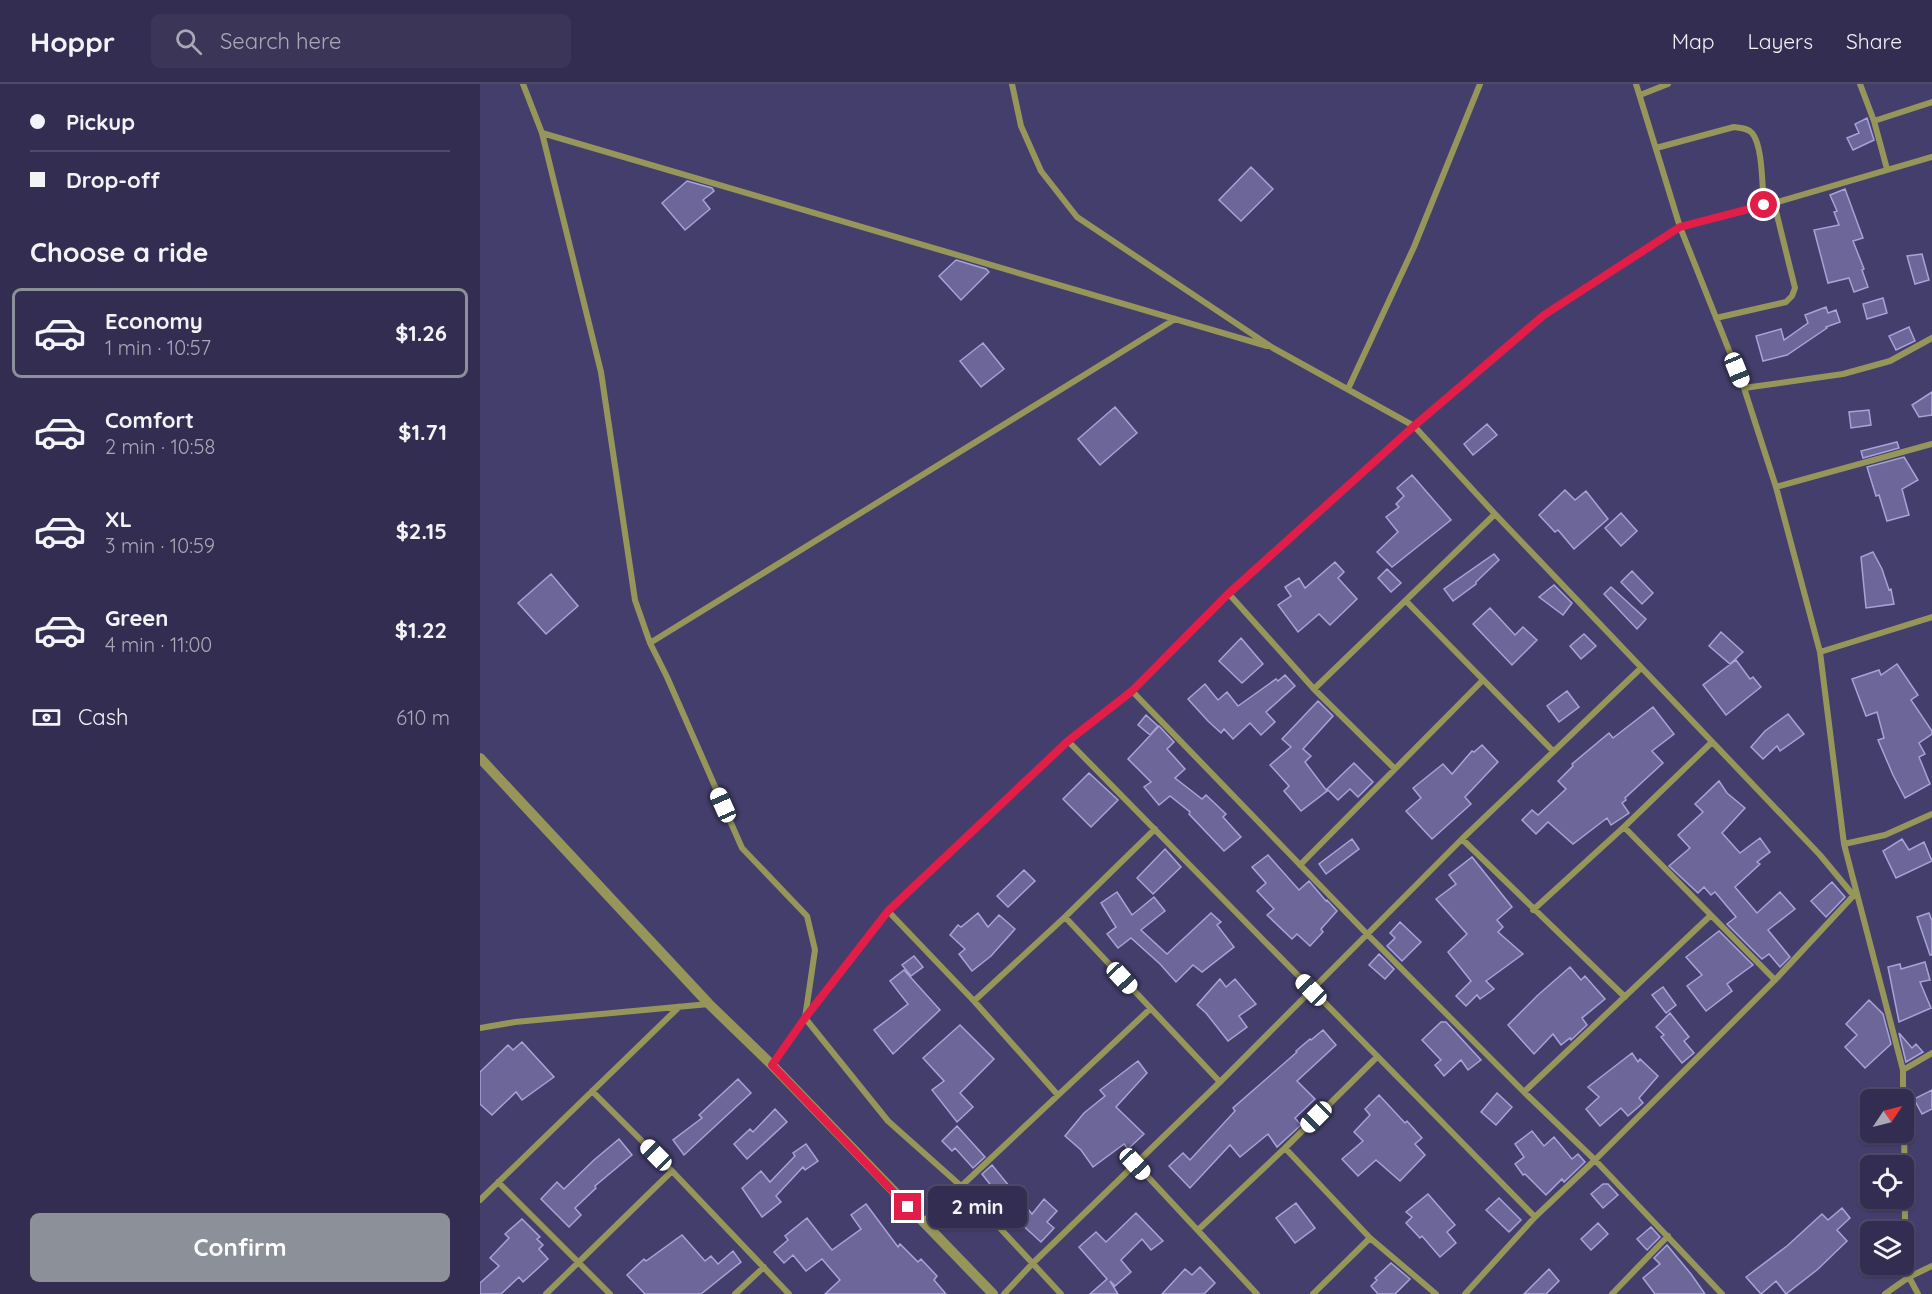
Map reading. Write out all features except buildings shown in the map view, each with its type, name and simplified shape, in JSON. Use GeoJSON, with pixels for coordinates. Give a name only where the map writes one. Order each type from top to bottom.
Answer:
{"type":"FeatureCollection","features":[{"type":"Feature","properties":{"kind":"street"},"geometry":{"type":"LineString","coordinates":[[523,84],[542,133],[601,372],[635,600],[650,643],[742,848],[807,916],[815,950],[805,1018],[888,1121],[961,1186],[1060,1294]]}},
{"type":"Feature","properties":{"kind":"street"},"geometry":{"type":"LineString","coordinates":[[1012,84],[1021,126],[1041,171],[1077,217],[1273,348],[1414,426],[1711,744],[1856,894]]}},
{"type":"Feature","properties":{"kind":"street"},"geometry":{"type":"LineString","coordinates":[[1348,389],[1414,247],[1480,84]]}},
{"type":"Feature","properties":{"kind":"street"},"geometry":{"type":"LineString","coordinates":[[1636,84],[1680,227],[1744,388],[1776,487],[1820,652],[1844,844],[1903,1070],[1903,1089]]}},
{"type":"Feature","properties":{"kind":"street"},"geometry":{"type":"LineString","coordinates":[[1640,95],[1668,84]]}},
{"type":"Feature","properties":{"kind":"street"},"geometry":{"type":"LineString","coordinates":[[1860,84],[1874,121],[1887,169]]}},
{"type":"Feature","properties":{"kind":"street"},"geometry":{"type":"LineString","coordinates":[[1874,121],[1932,102]]}},
{"type":"Feature","properties":{"kind":"street"},"geometry":{"type":"LineString","coordinates":[[1656,148],[1734,127],[1746,128],[1756,140],[1760,153],[1764,205]]}},
{"type":"Feature","properties":{"kind":"street"},"geometry":{"type":"LineString","coordinates":[[542,133],[1273,348]]}},
{"type":"Feature","properties":{"kind":"street"},"geometry":{"type":"LineString","coordinates":[[772,1065],[805,1018],[888,911],[1068,741],[1132,691],[1228,594],[1414,426],[1544,315],[1680,227],[1774,203],[1932,157]]}},
{"type":"Feature","properties":{"kind":"street"},"geometry":{"type":"LineString","coordinates":[[1716,318],[1786,302],[1792,296],[1795,288],[1774,203]]}},
{"type":"Feature","properties":{"kind":"street"},"geometry":{"type":"LineString","coordinates":[[650,643],[1175,319]]}},
{"type":"Feature","properties":{"kind":"street"},"geometry":{"type":"LineString","coordinates":[[1744,388],[1843,374],[1890,361],[1932,338]]}},
{"type":"Feature","properties":{"kind":"street"},"geometry":{"type":"LineString","coordinates":[[1776,487],[1932,444]]}},
{"type":"Feature","properties":{"kind":"street"},"geometry":{"type":"LineString","coordinates":[[1314,689],[1495,514]]}},
{"type":"Feature","properties":{"kind":"street"},"geometry":{"type":"LineString","coordinates":[[1228,594],[1314,689],[1395,768]]}},
{"type":"Feature","properties":{"kind":"street"},"geometry":{"type":"LineString","coordinates":[[1406,601],[1553,751]]}},
{"type":"Feature","properties":{"kind":"street"},"geometry":{"type":"LineString","coordinates":[[1820,652],[1932,617]]}},
{"type":"Feature","properties":{"kind":"street"},"geometry":{"type":"LineString","coordinates":[[1004,1294],[1220,1082],[1462,839],[1641,668]]}},
{"type":"Feature","properties":{"kind":"street"},"geometry":{"type":"LineString","coordinates":[[1300,865],[1483,680]]}},
{"type":"Feature","properties":{"kind":"street"},"geometry":{"type":"LineString","coordinates":[[1132,691],[1367,934],[1595,1160],[1722,1294]]}},
{"type":"Feature","properties":{"kind":"street"},"geometry":{"type":"LineString","coordinates":[[1068,741],[1534,1217]]}},
{"type":"Feature","properties":{"kind":"street"},"geometry":{"type":"LineString","coordinates":[[1533,910],[1711,744]]}},
{"type":"Feature","properties":{"kind":"street"},"geometry":{"type":"LineString","coordinates":[[480,758],[710,1004],[993,1294]]}},
{"type":"Feature","properties":{"kind":"street"},"geometry":{"type":"LineString","coordinates":[[1844,844],[1885,835],[1932,814]]}},
{"type":"Feature","properties":{"kind":"street"},"geometry":{"type":"LineString","coordinates":[[1624,827],[1775,980]]}},
{"type":"Feature","properties":{"kind":"street"},"geometry":{"type":"LineString","coordinates":[[974,1001],[1155,830]]}},
{"type":"Feature","properties":{"kind":"street"},"geometry":{"type":"LineString","coordinates":[[1462,839],[1625,997]]}},
{"type":"Feature","properties":{"kind":"street"},"geometry":{"type":"LineString","coordinates":[[1465,1294],[1534,1217],[1595,1160],[1775,980],[1856,894]]}},
{"type":"Feature","properties":{"kind":"street"},"geometry":{"type":"LineString","coordinates":[[888,911],[974,1001],[1057,1094]]}},
{"type":"Feature","properties":{"kind":"street"},"geometry":{"type":"LineString","coordinates":[[1524,1092],[1710,916]]}},
{"type":"Feature","properties":{"kind":"street"},"geometry":{"type":"LineString","coordinates":[[1065,917],[1220,1082]]}},
{"type":"Feature","properties":{"kind":"street"},"geometry":{"type":"LineString","coordinates":[[480,1028],[515,1022],[710,1004]]}},
{"type":"Feature","properties":{"kind":"street"},"geometry":{"type":"LineString","coordinates":[[480,1200],[679,1006]]}},
{"type":"Feature","properties":{"kind":"street"},"geometry":{"type":"LineString","coordinates":[[923,1222],[1150,1009]]}},
{"type":"Feature","properties":{"kind":"street"},"geometry":{"type":"LineString","coordinates":[[1903,1070],[1932,1053]]}},
{"type":"Feature","properties":{"kind":"street"},"geometry":{"type":"LineString","coordinates":[[1198,1230],[1377,1057]]}},
{"type":"Feature","properties":{"kind":"street"},"geometry":{"type":"LineString","coordinates":[[592,1091],[789,1294]]}},
{"type":"Feature","properties":{"kind":"street"},"geometry":{"type":"LineString","coordinates":[[1904,1143],[1905,1223],[1909,1277],[1918,1294]]}},
{"type":"Feature","properties":{"kind":"street"},"geometry":{"type":"LineString","coordinates":[[1285,1148],[1370,1238],[1436,1294]]}},
{"type":"Feature","properties":{"kind":"street"},"geometry":{"type":"LineString","coordinates":[[1135,1164],[1257,1294]]}},
{"type":"Feature","properties":{"kind":"street"},"geometry":{"type":"LineString","coordinates":[[546,1294],[672,1172]]}},
{"type":"Feature","properties":{"kind":"street"},"geometry":{"type":"LineString","coordinates":[[498,1182],[610,1294]]}},
{"type":"Feature","properties":{"kind":"street"},"geometry":{"type":"LineString","coordinates":[[1612,1294],[1668,1236]]}},
{"type":"Feature","properties":{"kind":"street"},"geometry":{"type":"LineString","coordinates":[[1313,1294],[1370,1238]]}},
{"type":"Feature","properties":{"kind":"street"},"geometry":{"type":"LineString","coordinates":[[1885,1294],[1909,1277],[1932,1266]]}},
{"type":"Feature","properties":{"kind":"street"},"geometry":{"type":"LineString","coordinates":[[735,1294],[764,1267]]}},
{"type":"Feature","properties":{"kind":"route"},"geometry":{"type":"LineString","coordinates":[[908,1207],[772,1065],[805,1018],[888,911],[1068,741],[1132,691],[1228,594],[1414,426],[1544,315],[1680,227],[1764,205]]}}]}
